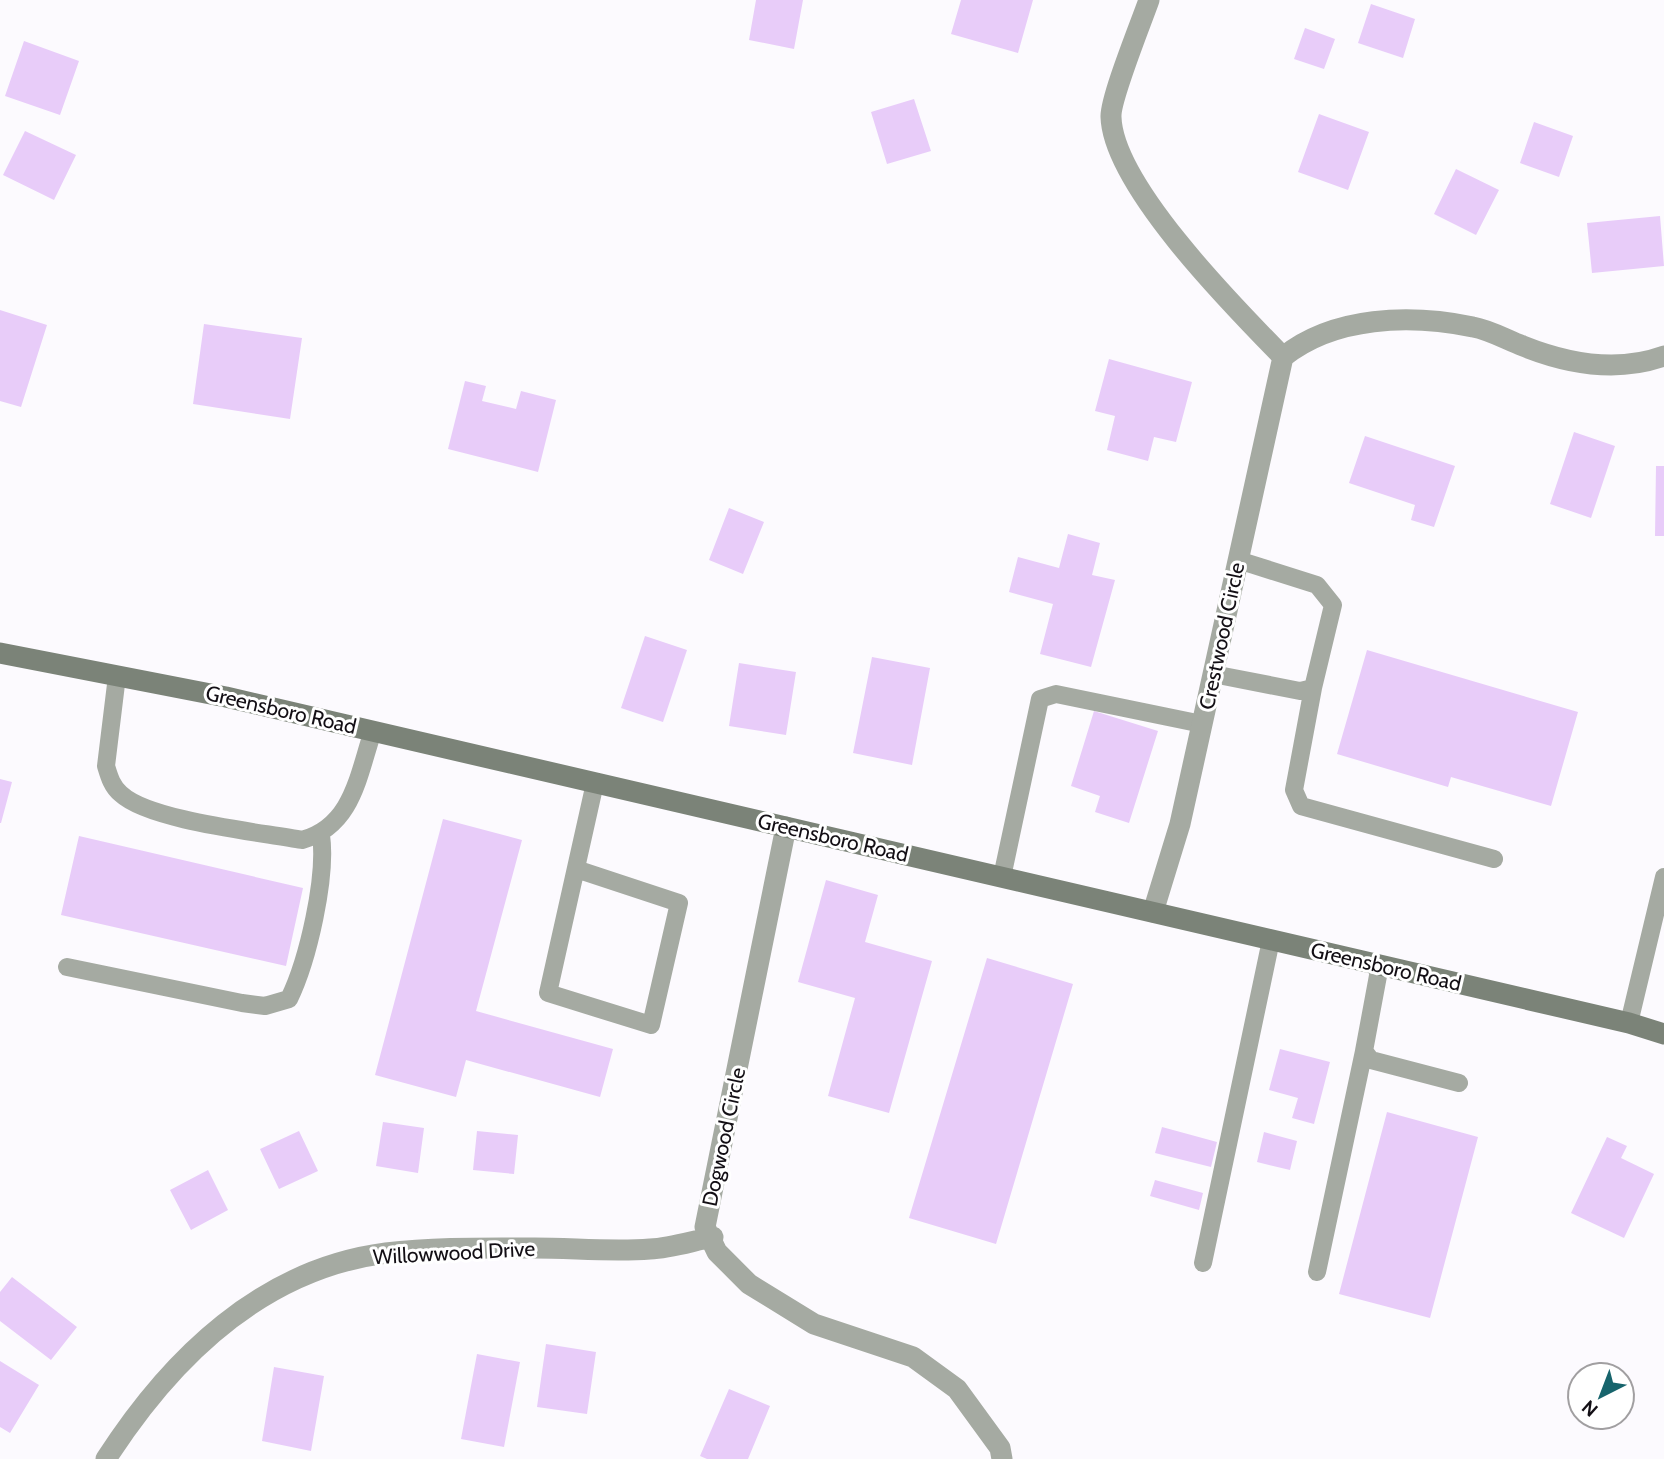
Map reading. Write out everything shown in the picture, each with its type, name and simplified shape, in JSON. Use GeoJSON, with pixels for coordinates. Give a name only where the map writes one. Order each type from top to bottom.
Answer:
{"type":"FeatureCollection","features":[{"type":"Feature","properties":{"kind":"main road","name":"Greensboro Road"},"geometry":{"type":"LineString","coordinates":[[0,653],[373,731],[1629,1023],[1664,1034]]}},
{"type":"Feature","properties":{"kind":"street"},"geometry":{"type":"LineString","coordinates":[[1149,0],[1110,115],[1117,151],[1138,190],[1230,303],[1283,357],[1301,343],[1356,324],[1399,320],[1474,327],[1550,356],[1586,365],[1652,360],[1664,356]]}},
{"type":"Feature","properties":{"kind":"street","name":"Crestwood Circle"},"geometry":{"type":"LineString","coordinates":[[1153,912],[1180,824],[1283,357]]}},
{"type":"Feature","properties":{"kind":"street","name":"Dogwood Circle"},"geometry":{"type":"LineString","coordinates":[[786,827],[705,1227],[713,1237],[717,1252],[749,1284],[814,1324],[913,1357],[957,1389],[1000,1448],[1002,1459]]}},
{"type":"Feature","properties":{"kind":"street","name":"Willowwood Drive"},"geometry":{"type":"LineString","coordinates":[[106,1459],[127,1427],[178,1364],[240,1308],[306,1272],[386,1253],[533,1248],[652,1249],[713,1237]]}},
{"type":"Feature","properties":{"kind":"lane"},"geometry":{"type":"LineString","coordinates":[[1238,560],[1317,585],[1333,605],[1312,688],[1294,790],[1301,806],[1493,859]]}},
{"type":"Feature","properties":{"kind":"lane"},"geometry":{"type":"LineString","coordinates":[[1213,674],[1300,691],[1312,688]]}},
{"type":"Feature","properties":{"kind":"lane"},"geometry":{"type":"LineString","coordinates":[[117,676],[106,766],[110,780],[121,795],[163,814],[302,840],[321,835],[338,820],[349,803],[373,731]]}},
{"type":"Feature","properties":{"kind":"lane"},"geometry":{"type":"LineString","coordinates":[[1002,877],[1040,699],[1056,694],[1202,724]]}},
{"type":"Feature","properties":{"kind":"lane"},"geometry":{"type":"LineString","coordinates":[[576,869],[679,903],[652,1026],[548,993],[595,783]]}},
{"type":"Feature","properties":{"kind":"lane"},"geometry":{"type":"LineString","coordinates":[[67,967],[242,1003],[265,1006],[289,999],[306,951],[321,873],[321,835]]}},
{"type":"Feature","properties":{"kind":"lane"},"geometry":{"type":"LineString","coordinates":[[1629,1023],[1664,877]]}},
{"type":"Feature","properties":{"kind":"lane"},"geometry":{"type":"LineString","coordinates":[[1203,1263],[1271,940]]}},
{"type":"Feature","properties":{"kind":"lane"},"geometry":{"type":"LineString","coordinates":[[1317,1272],[1380,965]]}},
{"type":"Feature","properties":{"kind":"lane"},"geometry":{"type":"LineString","coordinates":[[1364,1051],[1371,1060],[1459,1083]]}},
{"type":"Feature","properties":{"kind":"building"},"geometry":{"type":"Polygon","coordinates":[[[756,0],[803,0],[794,49],[749,40],[756,0]]]}},
{"type":"Feature","properties":{"kind":"building"},"geometry":{"type":"Polygon","coordinates":[[[961,0],[1033,0],[1018,53],[951,34],[961,0]]]}},
{"type":"Feature","properties":{"kind":"building"},"geometry":{"type":"Polygon","coordinates":[[[1371,4],[1415,19],[1403,58],[1358,43],[1371,4]]]}},
{"type":"Feature","properties":{"kind":"building"},"geometry":{"type":"Polygon","coordinates":[[[1305,28],[1335,39],[1324,69],[1294,59],[1305,28]]]}},
{"type":"Feature","properties":{"kind":"building"},"geometry":{"type":"Polygon","coordinates":[[[24,41],[79,61],[60,115],[5,96],[24,41]]]}},
{"type":"Feature","properties":{"kind":"building"},"geometry":{"type":"Polygon","coordinates":[[[914,99],[931,151],[887,164],[871,112],[914,99]]]}},
{"type":"Feature","properties":{"kind":"building"},"geometry":{"type":"Polygon","coordinates":[[[1319,114],[1369,132],[1348,190],[1298,172],[1319,114]]]}},
{"type":"Feature","properties":{"kind":"building"},"geometry":{"type":"Polygon","coordinates":[[[1534,122],[1573,136],[1559,177],[1520,163],[1534,122]]]}},
{"type":"Feature","properties":{"kind":"building"},"geometry":{"type":"Polygon","coordinates":[[[25,131],[76,155],[54,200],[3,175],[25,131]]]}},
{"type":"Feature","properties":{"kind":"building"},"geometry":{"type":"Polygon","coordinates":[[[1456,169],[1499,190],[1476,235],[1434,214],[1456,169]]]}},
{"type":"Feature","properties":{"kind":"building"},"geometry":{"type":"Polygon","coordinates":[[[1660,216],[1664,266],[1592,273],[1587,223],[1660,216]]]}},
{"type":"Feature","properties":{"kind":"building"},"geometry":{"type":"Polygon","coordinates":[[[0,310],[47,325],[21,407],[0,401],[0,310]]]}},
{"type":"Feature","properties":{"kind":"building"},"geometry":{"type":"Polygon","coordinates":[[[204,324],[302,338],[290,419],[193,404],[204,324]]]}},
{"type":"Feature","properties":{"kind":"building"},"geometry":{"type":"Polygon","coordinates":[[[1109,359],[1192,382],[1176,442],[1154,437],[1148,461],[1107,450],[1115,416],[1095,411],[1109,359]]]}},
{"type":"Feature","properties":{"kind":"building"},"geometry":{"type":"Polygon","coordinates":[[[465,381],[486,386],[482,401],[516,409],[521,391],[556,400],[538,472],[448,449],[465,381]]]}},
{"type":"Feature","properties":{"kind":"building"},"geometry":{"type":"Polygon","coordinates":[[[1574,432],[1615,446],[1591,518],[1550,504],[1574,432]]]}},
{"type":"Feature","properties":{"kind":"building"},"geometry":{"type":"Polygon","coordinates":[[[1365,436],[1455,466],[1434,527],[1411,520],[1415,505],[1349,483],[1365,436]]]}},
{"type":"Feature","properties":{"kind":"building"},"geometry":{"type":"Polygon","coordinates":[[[1656,466],[1664,466],[1664,536],[1655,536],[1656,466]]]}},
{"type":"Feature","properties":{"kind":"building"},"geometry":{"type":"Polygon","coordinates":[[[729,508],[764,522],[743,574],[709,560],[729,508]]]}},
{"type":"Feature","properties":{"kind":"building"},"geometry":{"type":"Polygon","coordinates":[[[1068,534],[1100,543],[1092,575],[1115,580],[1091,667],[1040,654],[1053,604],[1009,592],[1018,557],[1059,568],[1068,534]]]}},
{"type":"Feature","properties":{"kind":"building"},"geometry":{"type":"Polygon","coordinates":[[[645,636],[687,650],[663,722],[621,708],[645,636]]]}},
{"type":"Feature","properties":{"kind":"building"},"geometry":{"type":"Polygon","coordinates":[[[1367,650],[1578,712],[1551,806],[1451,777],[1448,787],[1337,754],[1367,650]]]}},
{"type":"Feature","properties":{"kind":"building"},"geometry":{"type":"Polygon","coordinates":[[[872,657],[930,668],[912,765],[853,753],[872,657]]]}},
{"type":"Feature","properties":{"kind":"building"},"geometry":{"type":"Polygon","coordinates":[[[739,663],[796,672],[786,735],[729,726],[739,663]]]}},
{"type":"Feature","properties":{"kind":"building"},"geometry":{"type":"Polygon","coordinates":[[[1094,711],[1158,731],[1129,823],[1095,812],[1100,796],[1071,786],[1094,711]]]}},
{"type":"Feature","properties":{"kind":"building"},"geometry":{"type":"Polygon","coordinates":[[[0,779],[12,782],[1,823],[0,823],[0,779]]]}},
{"type":"Feature","properties":{"kind":"building"},"geometry":{"type":"Polygon","coordinates":[[[443,819],[522,840],[476,1011],[613,1049],[600,1097],[466,1060],[456,1097],[375,1075],[443,819]]]}},
{"type":"Feature","properties":{"kind":"building"},"geometry":{"type":"Polygon","coordinates":[[[79,836],[303,888],[286,966],[61,915],[79,836]]]}},
{"type":"Feature","properties":{"kind":"building"},"geometry":{"type":"Polygon","coordinates":[[[826,880],[878,895],[865,942],[932,961],[889,1113],[828,1096],[855,998],[798,982],[826,880]]]}},
{"type":"Feature","properties":{"kind":"building"},"geometry":{"type":"Polygon","coordinates":[[[987,958],[1073,984],[996,1244],[909,1218],[987,958]]]}},
{"type":"Feature","properties":{"kind":"building"},"geometry":{"type":"Polygon","coordinates":[[[1280,1049],[1330,1062],[1314,1124],[1292,1118],[1298,1098],[1269,1090],[1280,1049]]]}},
{"type":"Feature","properties":{"kind":"building"},"geometry":{"type":"Polygon","coordinates":[[[1387,1112],[1478,1137],[1430,1318],[1339,1294],[1387,1112]]]}},
{"type":"Feature","properties":{"kind":"building"},"geometry":{"type":"Polygon","coordinates":[[[383,1122],[424,1128],[418,1173],[376,1166],[383,1122]]]}},
{"type":"Feature","properties":{"kind":"building"},"geometry":{"type":"Polygon","coordinates":[[[1162,1127],[1217,1142],[1211,1167],[1155,1153],[1162,1127]]]}},
{"type":"Feature","properties":{"kind":"building"},"geometry":{"type":"Polygon","coordinates":[[[299,1131],[318,1171],[279,1189],[260,1149],[299,1131]]]}},
{"type":"Feature","properties":{"kind":"building"},"geometry":{"type":"Polygon","coordinates":[[[477,1131],[518,1135],[514,1174],[473,1170],[477,1131]]]}},
{"type":"Feature","properties":{"kind":"building"},"geometry":{"type":"Polygon","coordinates":[[[1264,1132],[1297,1141],[1290,1170],[1257,1162],[1264,1132]]]}},
{"type":"Feature","properties":{"kind":"building"},"geometry":{"type":"Polygon","coordinates":[[[1607,1137],[1627,1146],[1621,1158],[1654,1174],[1624,1238],[1571,1213],[1607,1137]]]}},
{"type":"Feature","properties":{"kind":"building"},"geometry":{"type":"Polygon","coordinates":[[[208,1170],[228,1210],[191,1230],[170,1190],[208,1170]]]}},
{"type":"Feature","properties":{"kind":"building"},"geometry":{"type":"Polygon","coordinates":[[[1155,1180],[1203,1193],[1199,1210],[1150,1196],[1155,1180]]]}},
{"type":"Feature","properties":{"kind":"building"},"geometry":{"type":"Polygon","coordinates":[[[12,1277],[77,1327],[51,1360],[0,1321],[0,1292],[12,1277]]]}},
{"type":"Feature","properties":{"kind":"building"},"geometry":{"type":"Polygon","coordinates":[[[546,1344],[596,1352],[587,1414],[537,1407],[546,1344]]]}},
{"type":"Feature","properties":{"kind":"building"},"geometry":{"type":"Polygon","coordinates":[[[477,1354],[520,1362],[504,1447],[461,1439],[477,1354]]]}},
{"type":"Feature","properties":{"kind":"building"},"geometry":{"type":"Polygon","coordinates":[[[0,1361],[39,1385],[10,1433],[0,1427],[0,1361]]]}},
{"type":"Feature","properties":{"kind":"building"},"geometry":{"type":"Polygon","coordinates":[[[274,1367],[324,1376],[311,1451],[262,1441],[274,1367]]]}},
{"type":"Feature","properties":{"kind":"building"},"geometry":{"type":"Polygon","coordinates":[[[729,1389],[770,1406],[748,1459],[707,1459],[700,1456],[729,1389]]]}}]}
